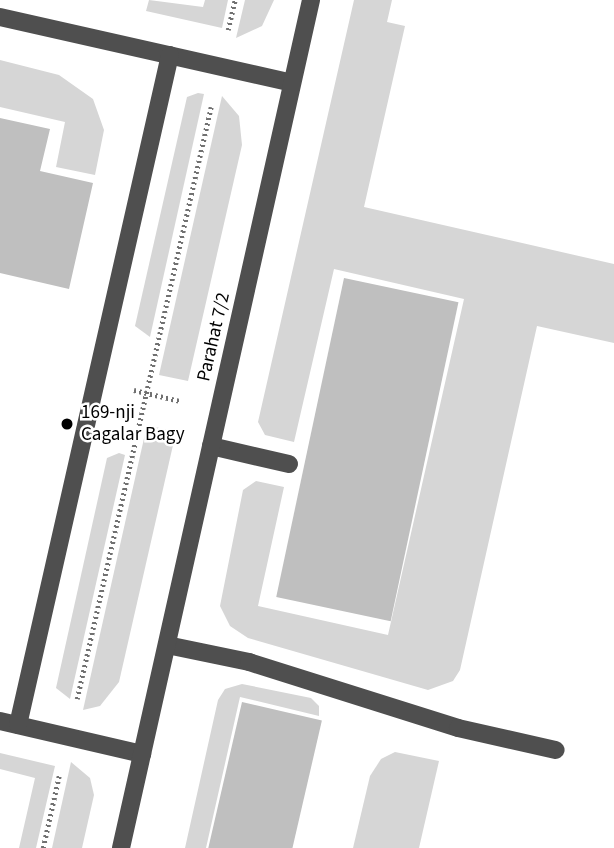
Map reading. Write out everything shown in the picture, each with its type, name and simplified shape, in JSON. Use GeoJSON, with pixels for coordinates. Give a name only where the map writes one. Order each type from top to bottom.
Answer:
{"type":"FeatureCollection","features":[{"type":"Feature","properties":{"kind":"street","name":"Parahat 7/2"},"geometry":{"type":"LineString","coordinates":[[121,848],[311,0]]}},
{"type":"Feature","properties":{"kind":"street"},"geometry":{"type":"LineString","coordinates":[[0,17],[292,83]]}},
{"type":"Feature","properties":{"kind":"street"},"geometry":{"type":"LineString","coordinates":[[142,754],[9,723],[96,381],[170,55]]}},
{"type":"Feature","properties":{"kind":"street"},"geometry":{"type":"LineString","coordinates":[[211,446],[289,464]]}},
{"type":"Feature","properties":{"kind":"street"},"geometry":{"type":"LineString","coordinates":[[167,645],[249,662],[458,727],[555,750]]}},
{"type":"Feature","properties":{"kind":"path"},"geometry":{"type":"LineString","coordinates":[[227,37],[235,0]]}},
{"type":"Feature","properties":{"kind":"path"},"geometry":{"type":"LineString","coordinates":[[74,709],[214,92]]}},
{"type":"Feature","properties":{"kind":"path"},"geometry":{"type":"LineString","coordinates":[[96,381],[184,402]]}},
{"type":"Feature","properties":{"kind":"path"},"geometry":{"type":"LineString","coordinates":[[43,848],[60,773]]}},
{"type":"Feature","properties":{"kind":"shaded area"},"geometry":{"type":"Polygon","coordinates":[[[149,0],[203,7],[205,0],[228,0],[222,28],[146,11],[149,0]]]}},
{"type":"Feature","properties":{"kind":"shaded area"},"geometry":{"type":"Polygon","coordinates":[[[245,0],[274,0],[262,26],[236,38],[245,0]]]}},
{"type":"Feature","properties":{"kind":"shaded area"},"geometry":{"type":"Polygon","coordinates":[[[354,0],[392,0],[387,22],[405,26],[364,207],[614,264],[614,343],[537,326],[460,670],[453,681],[428,690],[248,638],[230,626],[220,606],[243,490],[256,481],[284,487],[258,606],[388,635],[464,299],[334,269],[294,442],[265,435],[258,422],[354,0]]]}},
{"type":"Feature","properties":{"kind":"shaded area"},"geometry":{"type":"Polygon","coordinates":[[[0,60],[59,75],[93,99],[104,130],[95,175],[56,167],[65,122],[0,107],[0,60]]]}},
{"type":"Feature","properties":{"kind":"shaded area"},"geometry":{"type":"Polygon","coordinates":[[[204,94],[150,337],[135,326],[187,97],[204,94]]]}},
{"type":"Feature","properties":{"kind":"shaded area"},"geometry":{"type":"Polygon","coordinates":[[[222,96],[239,116],[242,145],[188,381],[159,375],[222,96]]]}},
{"type":"Feature","properties":{"kind":"shaded area"},"geometry":{"type":"Polygon","coordinates":[[[147,425],[176,432],[119,682],[100,706],[83,710],[147,425]]]}},
{"type":"Feature","properties":{"kind":"shaded area"},"geometry":{"type":"Polygon","coordinates":[[[119,453],[125,455],[70,699],[56,688],[107,458],[119,453]]]}},
{"type":"Feature","properties":{"kind":"shaded area"},"geometry":{"type":"Polygon","coordinates":[[[242,684],[311,698],[319,706],[319,716],[240,697],[206,848],[185,848],[218,700],[225,689],[242,684]]]}},
{"type":"Feature","properties":{"kind":"shaded area"},"geometry":{"type":"Polygon","coordinates":[[[395,752],[439,761],[419,848],[353,848],[370,776],[381,759],[395,752]]]}},
{"type":"Feature","properties":{"kind":"shaded area"},"geometry":{"type":"Polygon","coordinates":[[[0,753],[55,766],[36,848],[19,848],[35,778],[0,769],[0,753]]]}},
{"type":"Feature","properties":{"kind":"shaded area"},"geometry":{"type":"Polygon","coordinates":[[[71,762],[90,778],[94,795],[82,848],[52,848],[71,762]]]}},
{"type":"Feature","properties":{"kind":"building"},"geometry":{"type":"Polygon","coordinates":[[[0,118],[50,129],[40,171],[93,183],[69,289],[0,273],[0,118]]]}},
{"type":"Feature","properties":{"kind":"building"},"geometry":{"type":"Polygon","coordinates":[[[344,278],[458,302],[391,621],[276,597],[344,278]]]}},
{"type":"Feature","properties":{"kind":"building"},"geometry":{"type":"Polygon","coordinates":[[[242,702],[322,720],[292,848],[208,848],[242,702]]]}},
{"type":"Feature","properties":{"kind":"place","name":"169-nji Cagalar Bagy"},"geometry":{"type":"Point","coordinates":[67,424]}}]}
